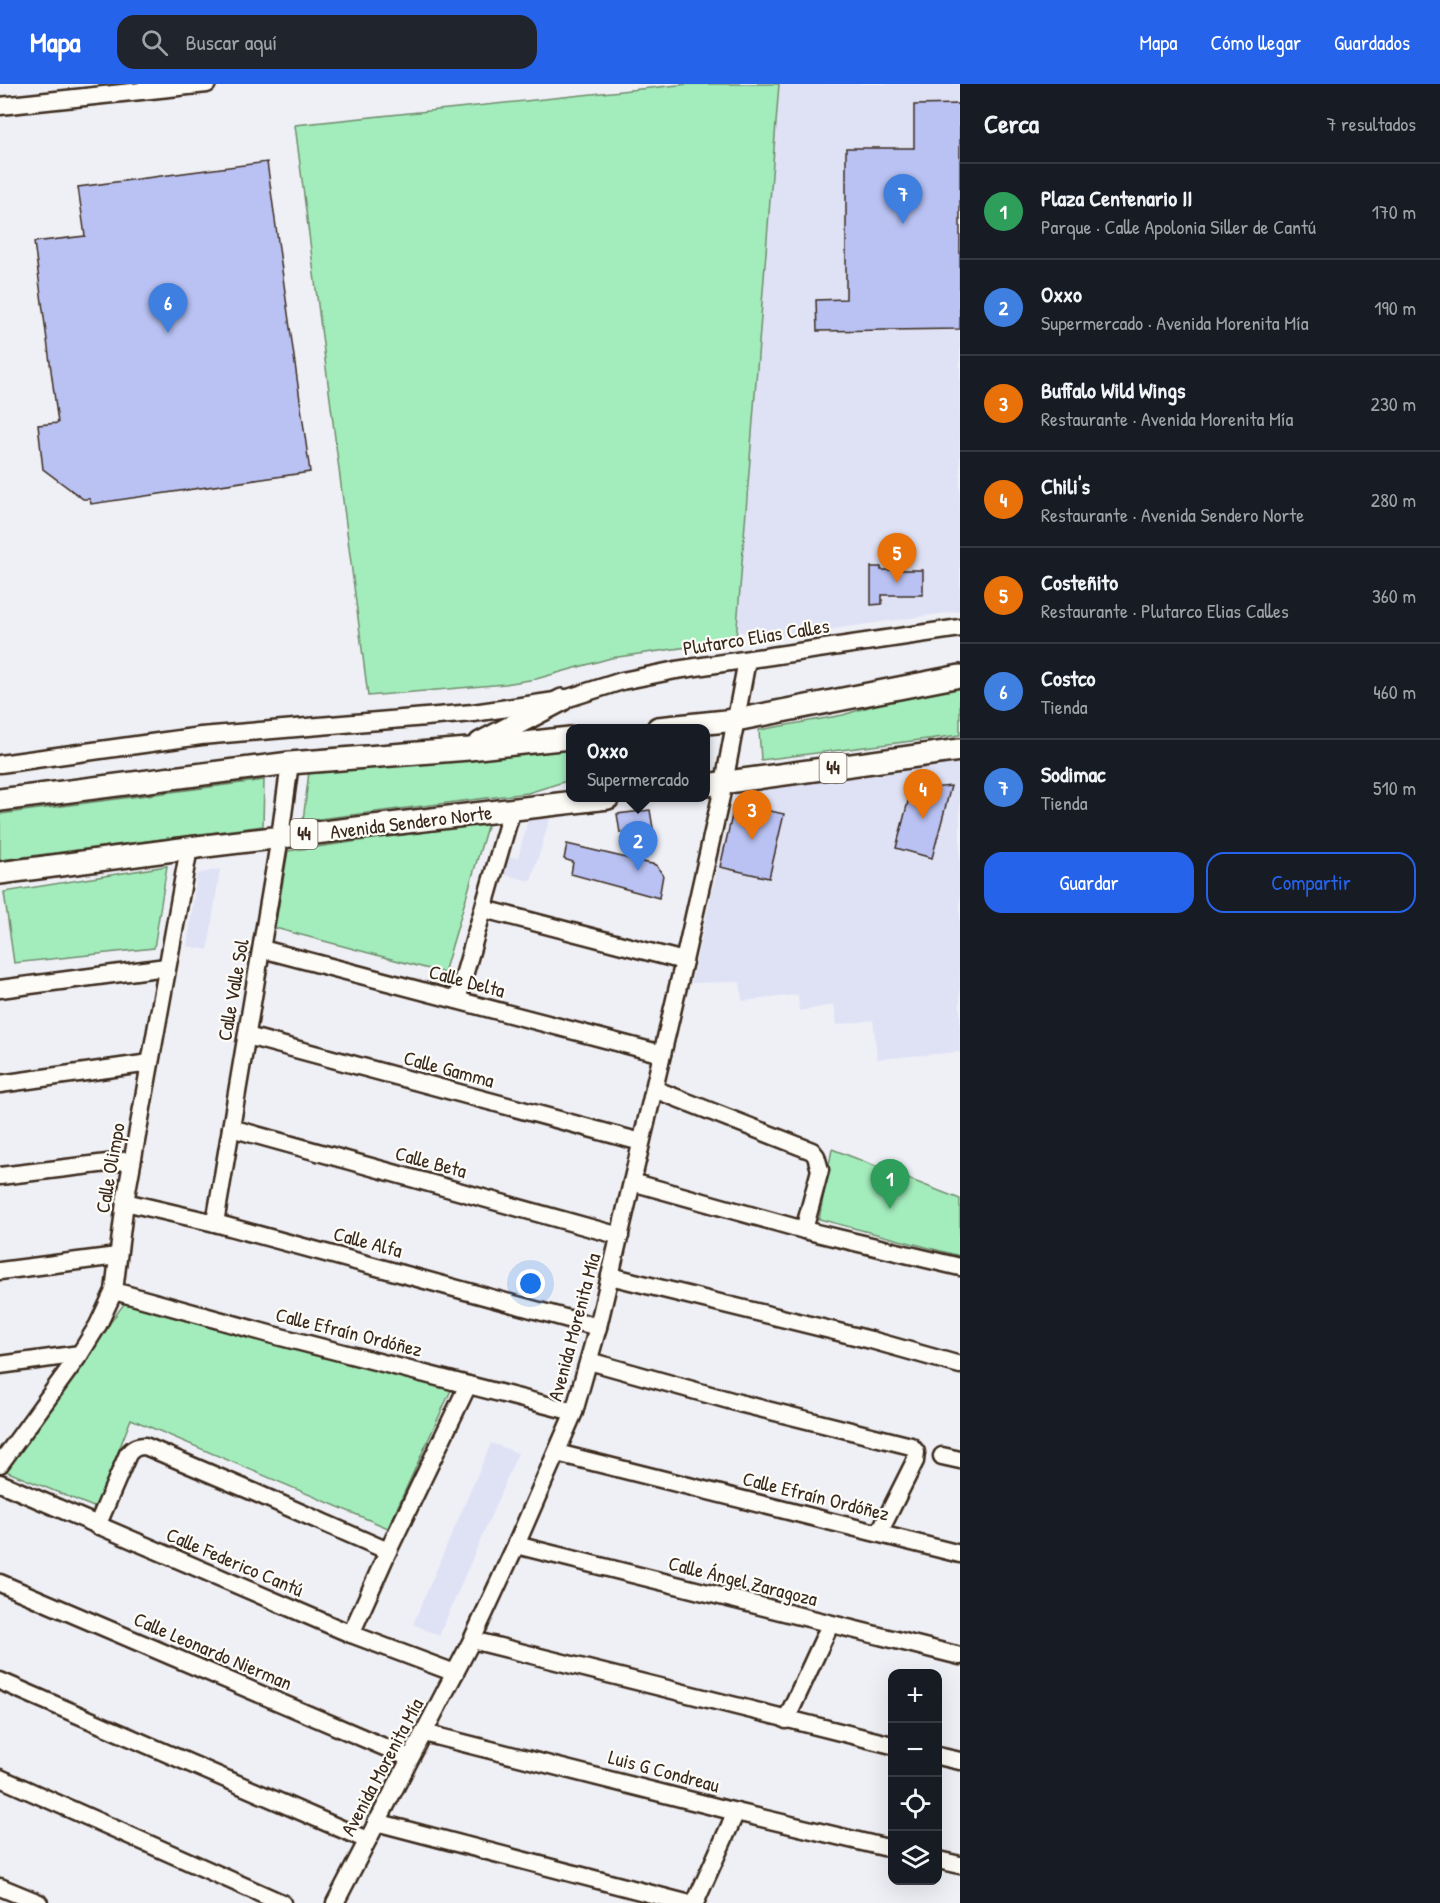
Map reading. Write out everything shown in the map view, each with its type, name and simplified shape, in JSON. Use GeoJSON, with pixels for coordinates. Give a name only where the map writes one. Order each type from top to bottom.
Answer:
{"type":"FeatureCollection","features":[{"type":"Feature","properties":{"kind":"main road"},"geometry":{"type":"LineString","coordinates":[[701,724],[736,720],[960,676]]}},
{"type":"Feature","properties":{"kind":"main road"},"geometry":{"type":"LineString","coordinates":[[469,749],[562,700]]}},
{"type":"Feature","properties":{"kind":"main road"},"geometry":{"type":"LineString","coordinates":[[0,800],[290,763],[469,749],[566,738]]}},
{"type":"Feature","properties":{"kind":"main road","name":"44"},"geometry":{"type":"LineString","coordinates":[[715,784],[960,750]]}},
{"type":"Feature","properties":{"kind":"main road","name":"Avenida Sendero Norte"},"geometry":{"type":"LineString","coordinates":[[0,873],[573,802]]}},
{"type":"Feature","properties":{"kind":"street"},"geometry":{"type":"LineString","coordinates":[[0,106],[207,84]]}},
{"type":"Feature","properties":{"kind":"street","name":"Plutarco Elias Calles"},"geometry":{"type":"LineString","coordinates":[[562,700],[622,681],[676,670],[960,628]]}},
{"type":"Feature","properties":{"kind":"street","name":"Avenida Morenita Mía"},"geometry":{"type":"LineString","coordinates":[[335,1903],[472,1640],[574,1412],[620,1236],[684,961],[715,784],[736,720],[747,660]]}},
{"type":"Feature","properties":{"kind":"street"},"geometry":{"type":"LineString","coordinates":[[0,764],[201,736],[473,712],[562,700]]}},
{"type":"Feature","properties":{"kind":"street","name":"Calle Valle Sol"},"geometry":{"type":"LineString","coordinates":[[216,1223],[262,949],[290,763]]}},
{"type":"Feature","properties":{"kind":"street"},"geometry":{"type":"LineString","coordinates":[[457,1000],[512,809]]}},
{"type":"Feature","properties":{"kind":"street","name":"Calle Olimpo"},"geometry":{"type":"LineString","coordinates":[[0,1464],[80,1354],[107,1309],[114,1291],[132,1160],[189,848]]}},
{"type":"Feature","properties":{"kind":"street"},"geometry":{"type":"LineString","coordinates":[[484,909],[684,961]]}},
{"type":"Feature","properties":{"kind":"street","name":"Calle Delta"},"geometry":{"type":"LineString","coordinates":[[262,949],[662,1054]]}},
{"type":"Feature","properties":{"kind":"street"},"geometry":{"type":"LineString","coordinates":[[0,989],[166,967]]}},
{"type":"Feature","properties":{"kind":"street","name":"Calle Gamma"},"geometry":{"type":"LineString","coordinates":[[247,1036],[641,1142]]}},
{"type":"Feature","properties":{"kind":"street"},"geometry":{"type":"LineString","coordinates":[[0,1084],[150,1063]]}},
{"type":"Feature","properties":{"kind":"street"},"geometry":{"type":"LineString","coordinates":[[654,1089],[812,1151],[820,1170],[804,1230]]}},
{"type":"Feature","properties":{"kind":"street","name":"Calle Beta"},"geometry":{"type":"LineString","coordinates":[[231,1128],[620,1236]]}},
{"type":"Feature","properties":{"kind":"street"},"geometry":{"type":"LineString","coordinates":[[0,1176],[132,1160]]}},
{"type":"Feature","properties":{"kind":"street"},"geometry":{"type":"LineString","coordinates":[[632,1182],[804,1230],[960,1267]]}},
{"type":"Feature","properties":{"kind":"street","name":"Calle Alfa"},"geometry":{"type":"LineString","coordinates":[[125,1202],[216,1223],[598,1326]]}},
{"type":"Feature","properties":{"kind":"street"},"geometry":{"type":"LineString","coordinates":[[0,1271],[117,1256]]}},
{"type":"Feature","properties":{"kind":"street"},"geometry":{"type":"LineString","coordinates":[[610,1276],[871,1340],[960,1365]]}},
{"type":"Feature","properties":{"kind":"street","name":"Calle Efraín Ordóñez"},"geometry":{"type":"LineString","coordinates":[[114,1291],[574,1412]]}},
{"type":"Feature","properties":{"kind":"street"},"geometry":{"type":"LineString","coordinates":[[0,1365],[80,1354]]}},
{"type":"Feature","properties":{"kind":"street"},"geometry":{"type":"LineString","coordinates":[[589,1361],[739,1403],[911,1446],[916,1452],[915,1461],[879,1533]]}},
{"type":"Feature","properties":{"kind":"street"},"geometry":{"type":"LineString","coordinates":[[351,1634],[388,1551],[468,1385]]}},
{"type":"Feature","properties":{"kind":"street"},"geometry":{"type":"LineString","coordinates":[[97,1526],[128,1454],[139,1446],[152,1448],[388,1551]]}},
{"type":"Feature","properties":{"kind":"street","name":"Calle Efraín Ordóñez"},"geometry":{"type":"LineString","coordinates":[[557,1454],[960,1554]]}},
{"type":"Feature","properties":{"kind":"street"},"geometry":{"type":"LineString","coordinates":[[942,1456],[960,1460]]}},
{"type":"Feature","properties":{"kind":"street","name":"Calle Federico Cantú"},"geometry":{"type":"LineString","coordinates":[[0,1483],[351,1634],[455,1673]]}},
{"type":"Feature","properties":{"kind":"street","name":"Calle Ángel Zaragoza"},"geometry":{"type":"LineString","coordinates":[[516,1545],[960,1656]]}},
{"type":"Feature","properties":{"kind":"street","name":"Calle Leonardo Nierman"},"geometry":{"type":"LineString","coordinates":[[0,1583],[410,1758]]}},
{"type":"Feature","properties":{"kind":"street"},"geometry":{"type":"LineString","coordinates":[[786,1720],[830,1625]]}},
{"type":"Feature","properties":{"kind":"street"},"geometry":{"type":"LineString","coordinates":[[472,1640],[888,1744]]}},
{"type":"Feature","properties":{"kind":"street"},"geometry":{"type":"LineString","coordinates":[[0,1681],[367,1840]]}},
{"type":"Feature","properties":{"kind":"street","name":"Luis G Condreau"},"geometry":{"type":"LineString","coordinates":[[424,1732],[736,1812],[888,1848]]}},
{"type":"Feature","properties":{"kind":"street"},"geometry":{"type":"LineString","coordinates":[[942,1757],[960,1761]]}},
{"type":"Feature","properties":{"kind":"street"},"geometry":{"type":"LineString","coordinates":[[0,1778],[282,1903]]}},
{"type":"Feature","properties":{"kind":"street"},"geometry":{"type":"LineString","coordinates":[[694,1903],[736,1812]]}},
{"type":"Feature","properties":{"kind":"street"},"geometry":{"type":"LineString","coordinates":[[376,1822],[686,1903]]}},
{"type":"Feature","properties":{"kind":"street"},"geometry":{"type":"LineString","coordinates":[[942,1861],[960,1865]]}},
{"type":"Feature","properties":{"kind":"street"},"geometry":{"type":"LineString","coordinates":[[0,1887],[39,1903]]}},
{"type":"Feature","properties":{"kind":"shaded area"},"geometry":{"type":"Polygon","coordinates":[[[779,84],[960,84],[960,611],[770,638],[737,631],[779,84]]]}},
{"type":"Feature","properties":{"kind":"shaded area"},"geometry":{"type":"Polygon","coordinates":[[[960,763],[960,1052],[877,1059],[873,1020],[837,1025],[834,1005],[799,1011],[798,995],[742,1001],[740,982],[691,983],[736,787],[960,763]]]}},
{"type":"Feature","properties":{"kind":"shaded area"},"geometry":{"type":"Polygon","coordinates":[[[552,812],[531,881],[500,874],[504,856],[518,858],[529,815],[552,812]]]}},
{"type":"Feature","properties":{"kind":"shaded area"},"geometry":{"type":"Polygon","coordinates":[[[220,869],[208,950],[187,946],[197,874],[220,869]]]}},
{"type":"Feature","properties":{"kind":"shaded area"},"geometry":{"type":"Polygon","coordinates":[[[491,1443],[518,1453],[439,1636],[413,1624],[491,1443]]]}},
{"type":"Feature","properties":{"kind":"green space"},"geometry":{"type":"Polygon","coordinates":[[[688,84],[779,84],[736,640],[611,658],[536,679],[505,684],[368,696],[295,125],[688,84]]]}},
{"type":"Feature","properties":{"kind":"green space"},"geometry":{"type":"Polygon","coordinates":[[[960,688],[960,735],[761,760],[759,730],[843,715],[894,699],[960,688]]]}},
{"type":"Feature","properties":{"kind":"green space"},"geometry":{"type":"Polygon","coordinates":[[[566,744],[566,781],[528,793],[303,821],[309,772],[566,744]]]}},
{"type":"Feature","properties":{"kind":"green space"},"geometry":{"type":"Polygon","coordinates":[[[264,780],[263,826],[0,860],[0,814],[264,780]]]}},
{"type":"Feature","properties":{"kind":"green space"},"geometry":{"type":"Polygon","coordinates":[[[488,823],[444,973],[275,928],[288,851],[488,823]]]}},
{"type":"Feature","properties":{"kind":"green space"},"geometry":{"type":"Polygon","coordinates":[[[167,866],[154,948],[14,963],[4,892],[167,866]]]}},
{"type":"Feature","properties":{"kind":"green space"},"geometry":{"type":"Polygon","coordinates":[[[832,1149],[960,1199],[960,1256],[819,1219],[832,1149]]]}},
{"type":"Feature","properties":{"kind":"green space"},"geometry":{"type":"Polygon","coordinates":[[[126,1301],[451,1390],[388,1528],[131,1419],[96,1508],[3,1470],[126,1301]]]}},
{"type":"Feature","properties":{"kind":"building"},"geometry":{"type":"Polygon","coordinates":[[[960,104],[960,329],[817,331],[816,300],[846,299],[846,148],[914,148],[914,105],[960,104]]]}},
{"type":"Feature","properties":{"kind":"building"},"geometry":{"type":"Polygon","coordinates":[[[267,162],[310,472],[91,504],[90,499],[83,499],[43,469],[38,425],[58,423],[34,242],[85,236],[78,187],[267,162]]]}},
{"type":"Feature","properties":{"kind":"building"},"geometry":{"type":"Polygon","coordinates":[[[871,567],[881,567],[881,570],[923,570],[923,595],[882,595],[882,604],[871,605],[871,567]]]}},
{"type":"Feature","properties":{"kind":"building"},"geometry":{"type":"Polygon","coordinates":[[[951,786],[932,858],[896,848],[911,790],[951,786]]]}},
{"type":"Feature","properties":{"kind":"building"},"geometry":{"type":"Polygon","coordinates":[[[735,803],[784,814],[769,878],[720,867],[735,803]]]}},
{"type":"Feature","properties":{"kind":"building"},"geometry":{"type":"Polygon","coordinates":[[[650,810],[653,828],[620,833],[617,814],[650,810]]]}},
{"type":"Feature","properties":{"kind":"building"},"geometry":{"type":"Polygon","coordinates":[[[567,844],[656,865],[663,875],[659,898],[571,874],[573,862],[564,859],[567,844]]]}},
{"type":"Feature","properties":{"kind":"place","name":"Sodimac"},"geometry":{"type":"Point","coordinates":[903,224]}},
{"type":"Feature","properties":{"kind":"place","name":"Costco"},"geometry":{"type":"Point","coordinates":[168,333]}},
{"type":"Feature","properties":{"kind":"place","name":"Costeñito"},"geometry":{"type":"Point","coordinates":[897,583]}},
{"type":"Feature","properties":{"kind":"place","name":"Chili's"},"geometry":{"type":"Point","coordinates":[923,819]}},
{"type":"Feature","properties":{"kind":"place","name":"Buffalo Wild Wings"},"geometry":{"type":"Point","coordinates":[752,840]}},
{"type":"Feature","properties":{"kind":"place","name":"Oxxo"},"geometry":{"type":"Point","coordinates":[638,871]}},
{"type":"Feature","properties":{"kind":"place","name":"Plaza Centenario II"},"geometry":{"type":"Point","coordinates":[890,1209]}}]}
